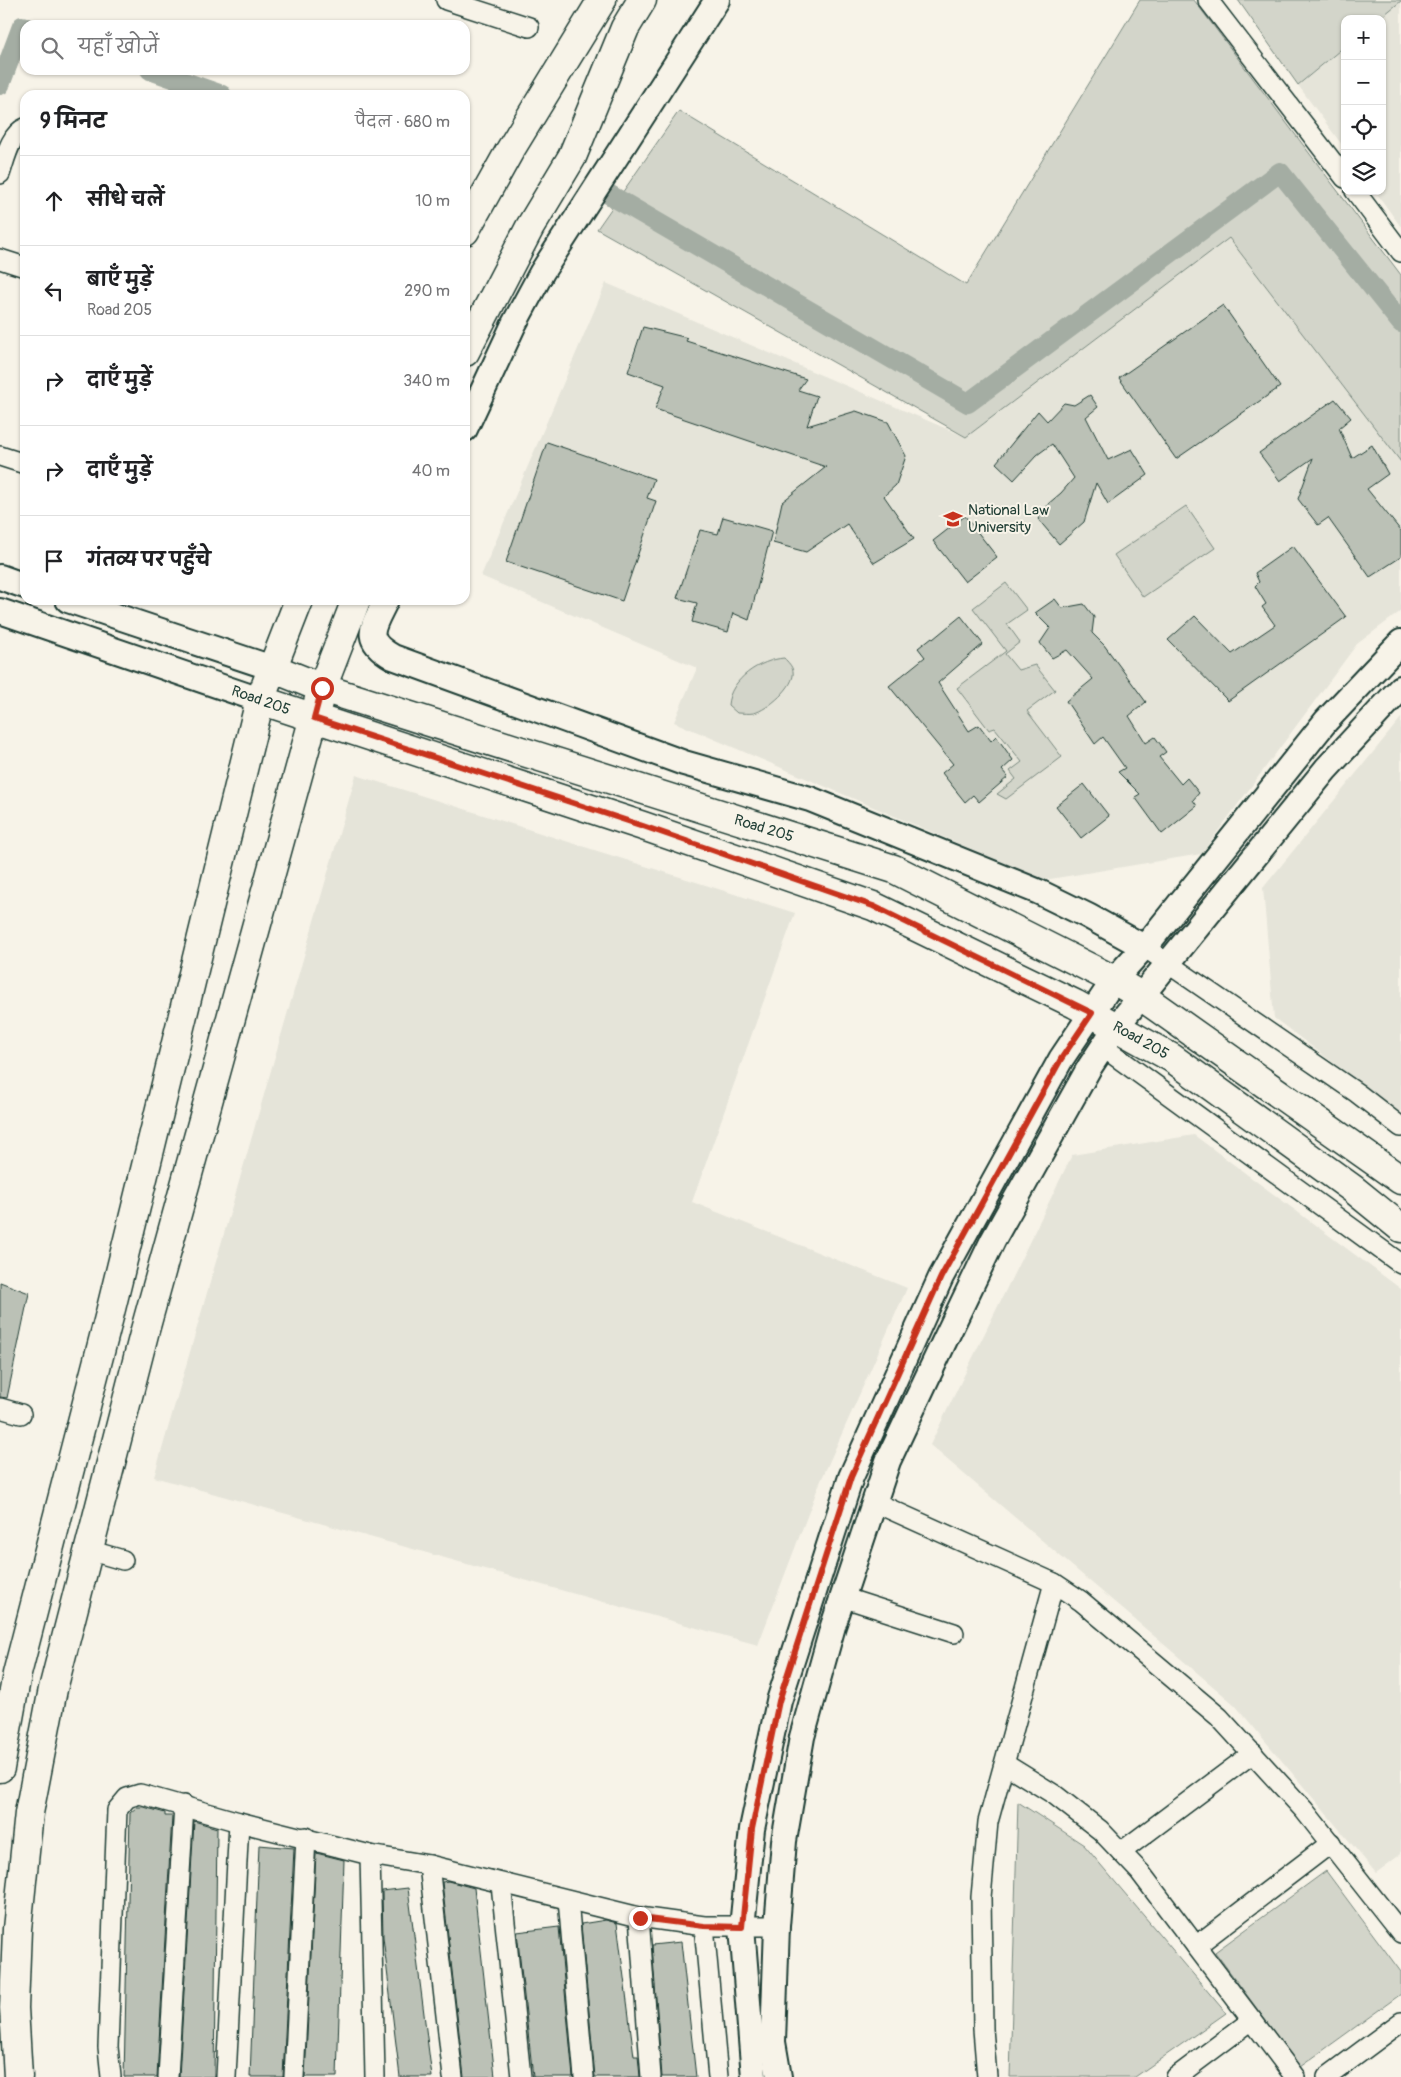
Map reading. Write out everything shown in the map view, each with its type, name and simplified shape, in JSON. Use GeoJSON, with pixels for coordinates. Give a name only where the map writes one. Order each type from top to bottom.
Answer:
{"type":"FeatureCollection","features":[{"type":"Feature","properties":{"kind":"main road"},"geometry":{"type":"LineString","coordinates":[[470,223],[509,152],[602,0]]}},
{"type":"Feature","properties":{"kind":"main road"},"geometry":{"type":"LineString","coordinates":[[470,342],[530,227],[572,158],[625,28],[642,0]]}},
{"type":"Feature","properties":{"kind":"main road"},"geometry":{"type":"LineString","coordinates":[[0,1768],[17,1674],[109,1317],[260,700],[297,605]]}},
{"type":"Feature","properties":{"kind":"main road"},"geometry":{"type":"LineString","coordinates":[[18,2077],[14,2008],[16,1929],[29,1813],[53,1689],[145,1330],[322,688],[354,605]]}},
{"type":"Feature","properties":{"kind":"main road","name":"Road 205"},"geometry":{"type":"LineString","coordinates":[[272,668],[322,688],[894,869],[1114,980],[1141,996],[1401,1180]]}},
{"type":"Feature","properties":{"kind":"main road","name":"Road 205"},"geometry":{"type":"LineString","coordinates":[[260,700],[643,826],[873,906],[1092,1013],[1110,1037],[1172,1058],[1353,1189],[1401,1228]]}},
{"type":"Feature","properties":{"kind":"street"},"geometry":{"type":"LineString","coordinates":[[446,0],[529,28]]}},
{"type":"Feature","properties":{"kind":"street"},"geometry":{"type":"LineString","coordinates":[[470,418],[514,324],[542,272],[717,0]]}},
{"type":"Feature","properties":{"kind":"street"},"geometry":{"type":"LineString","coordinates":[[1208,0],[1341,173]]}},
{"type":"Feature","properties":{"kind":"street"},"geometry":{"type":"LineString","coordinates":[[0,174],[12,142],[20,132]]}},
{"type":"Feature","properties":{"kind":"street"},"geometry":{"type":"LineString","coordinates":[[1357,195],[1401,252]]}},
{"type":"Feature","properties":{"kind":"street"},"geometry":{"type":"LineString","coordinates":[[0,258],[20,265]]}},
{"type":"Feature","properties":{"kind":"street"},"geometry":{"type":"LineString","coordinates":[[0,456],[20,462]]}},
{"type":"Feature","properties":{"kind":"street"},"geometry":{"type":"LineString","coordinates":[[0,577],[20,584]]}},
{"type":"Feature","properties":{"kind":"street","name":"Road 205"},"geometry":{"type":"LineString","coordinates":[[83,605],[272,668]]}},
{"type":"Feature","properties":{"kind":"street"},"geometry":{"type":"LineString","coordinates":[[384,605],[373,629],[373,639],[379,649],[393,657],[684,763],[810,799],[1039,892],[1088,916],[1169,963],[1357,1094],[1401,1127]]}},
{"type":"Feature","properties":{"kind":"street","name":"Road 205"},"geometry":{"type":"LineString","coordinates":[[0,611],[260,700]]}},
{"type":"Feature","properties":{"kind":"street"},"geometry":{"type":"LineString","coordinates":[[754,2077],[742,1927],[752,1829],[779,1701],[851,1477],[941,1277],[1061,1059],[1114,980],[1144,947],[1326,721],[1401,642]]}},
{"type":"Feature","properties":{"kind":"street"},"geometry":{"type":"LineString","coordinates":[[779,2077],[773,2042],[776,1926],[784,1841],[802,1737],[842,1597],[888,1461],[993,1240],[1089,1068],[1141,996],[1326,769],[1401,688]]}},
{"type":"Feature","properties":{"kind":"street"},"geometry":{"type":"LineString","coordinates":[[1110,1037],[1401,1264]]}},
{"type":"Feature","properties":{"kind":"street"},"geometry":{"type":"LineString","coordinates":[[0,1408],[21,1414]]}},
{"type":"Feature","properties":{"kind":"street"},"geometry":{"type":"LineString","coordinates":[[874,1502],[1054,1583],[1081,1601],[1219,1717],[1304,1810],[1401,1933]]}},
{"type":"Feature","properties":{"kind":"street"},"geometry":{"type":"LineString","coordinates":[[88,1550],[123,1560]]}},
{"type":"Feature","properties":{"kind":"street"},"geometry":{"type":"LineString","coordinates":[[987,2077],[982,2028],[982,1897],[988,1822],[1054,1583]]}},
{"type":"Feature","properties":{"kind":"street"},"geometry":{"type":"LineString","coordinates":[[842,1597],[954,1633]]}},
{"type":"Feature","properties":{"kind":"street"},"geometry":{"type":"LineString","coordinates":[[1121,1852],[1253,1753]]}},
{"type":"Feature","properties":{"kind":"street"},"geometry":{"type":"LineString","coordinates":[[1005,1764],[1055,1795],[1100,1830],[1140,1872],[1295,2077]]}},
{"type":"Feature","properties":{"kind":"street"},"geometry":{"type":"LineString","coordinates":[[111,2077],[108,2047],[117,1810],[127,1798],[140,1794],[184,1805],[238,1822],[306,1837],[370,1855],[429,1865],[640,1918],[704,1926],[776,1926]]}},
{"type":"Feature","properties":{"kind":"street"},"geometry":{"type":"LineString","coordinates":[[168,2077],[184,1805]]}},
{"type":"Feature","properties":{"kind":"street"},"geometry":{"type":"LineString","coordinates":[[226,2077],[238,1822]]}},
{"type":"Feature","properties":{"kind":"street"},"geometry":{"type":"LineString","coordinates":[[294,2077],[306,1837]]}},
{"type":"Feature","properties":{"kind":"street"},"geometry":{"type":"LineString","coordinates":[[1196,1946],[1331,1844]]}},
{"type":"Feature","properties":{"kind":"street"},"geometry":{"type":"LineString","coordinates":[[370,1855],[375,2077]]}},
{"type":"Feature","properties":{"kind":"street"},"geometry":{"type":"LineString","coordinates":[[429,1865],[453,2077]]}},
{"type":"Feature","properties":{"kind":"street"},"geometry":{"type":"LineString","coordinates":[[501,1884],[520,2077]]}},
{"type":"Feature","properties":{"kind":"street"},"geometry":{"type":"LineString","coordinates":[[568,1900],[584,2077]]}},
{"type":"Feature","properties":{"kind":"street"},"geometry":{"type":"LineString","coordinates":[[640,1918],[651,2077]]}},
{"type":"Feature","properties":{"kind":"street"},"geometry":{"type":"LineString","coordinates":[[704,1926],[718,2077]]}},
{"type":"Feature","properties":{"kind":"street"},"geometry":{"type":"LineString","coordinates":[[1176,2077],[1252,2020]]}},
{"type":"Feature","properties":{"kind":"street"},"geometry":{"type":"LineString","coordinates":[[1327,2077],[1401,2022]]}},
{"type":"Feature","properties":{"kind":"shaded area"},"geometry":{"type":"Polygon","coordinates":[[[1140,0],[1194,0],[1401,275],[1401,462],[1229,238],[966,437],[597,229],[679,111],[966,285],[1140,0]]]}},
{"type":"Feature","properties":{"kind":"shaded area"},"geometry":{"type":"Polygon","coordinates":[[[1238,0],[1401,0],[1384,15],[1341,15],[1341,49],[1298,85],[1238,0]]]}},
{"type":"Feature","properties":{"kind":"shaded area"},"geometry":{"type":"Polygon","coordinates":[[[1401,1],[1401,227],[1378,195],[1386,195],[1386,15],[1384,15],[1401,1]]]}},
{"type":"Feature","properties":{"kind":"shaded area"},"geometry":{"type":"Polygon","coordinates":[[[1341,49],[1341,144],[1298,85],[1341,49]]]}},
{"type":"Feature","properties":{"kind":"shaded area","name":"National Law University"},"geometry":{"type":"Polygon","coordinates":[[[1229,237],[1401,462],[1401,611],[1357,644],[1201,854],[1044,880],[674,722],[697,668],[481,576],[606,283],[966,437],[1229,237]]]}},
{"type":"Feature","properties":{"kind":"shaded area"},"geometry":{"type":"Polygon","coordinates":[[[1186,506],[1215,548],[1143,597],[1114,555],[1186,506]]]}},
{"type":"Feature","properties":{"kind":"shaded area"},"geometry":{"type":"Polygon","coordinates":[[[1006,583],[1027,610],[1007,624],[1020,642],[1005,654],[1018,670],[1035,665],[1055,690],[1027,711],[1062,757],[1006,799],[997,794],[1016,779],[1010,771],[1022,762],[995,728],[989,730],[957,688],[1006,651],[973,608],[1006,583]]]}},
{"type":"Feature","properties":{"kind":"shaded area"},"geometry":{"type":"Polygon","coordinates":[[[784,658],[792,667],[793,677],[785,690],[773,702],[754,713],[737,713],[728,705],[734,687],[748,672],[765,663],[784,658]]]}},
{"type":"Feature","properties":{"kind":"shaded area"},"geometry":{"type":"Polygon","coordinates":[[[1401,718],[1401,1114],[1274,1018],[1263,888],[1401,718]]]}},
{"type":"Feature","properties":{"kind":"shaded area"},"geometry":{"type":"Polygon","coordinates":[[[356,775],[795,913],[692,1202],[907,1288],[819,1485],[758,1645],[154,1477],[356,775]]]}},
{"type":"Feature","properties":{"kind":"shaded area"},"geometry":{"type":"Polygon","coordinates":[[[1194,1135],[1401,1289],[1401,1854],[1376,1873],[1235,1705],[930,1445],[1072,1155],[1194,1135]]]}},
{"type":"Feature","properties":{"kind":"shaded area"},"geometry":{"type":"Polygon","coordinates":[[[1018,1802],[1084,1845],[1226,2013],[1135,2077],[1010,2077],[1018,1802]]]}},
{"type":"Feature","properties":{"kind":"shaded area"},"geometry":{"type":"Polygon","coordinates":[[[1326,1871],[1401,1972],[1401,1994],[1300,2067],[1215,1952],[1326,1871]]]}},
{"type":"Feature","properties":{"kind":"building"},"geometry":{"type":"Polygon","coordinates":[[[1223,305],[1280,387],[1176,459],[1119,378],[1223,305]]]}},
{"type":"Feature","properties":{"kind":"building"},"geometry":{"type":"Polygon","coordinates":[[[643,327],[688,338],[686,341],[806,379],[798,390],[817,396],[807,426],[856,411],[888,422],[906,456],[896,485],[884,496],[914,539],[874,563],[847,524],[806,552],[773,543],[782,502],[826,467],[655,409],[665,385],[628,372],[643,327]]]}},
{"type":"Feature","properties":{"kind":"building"},"geometry":{"type":"Polygon","coordinates":[[[1090,395],[1098,407],[1086,417],[1108,460],[1132,449],[1148,475],[1108,504],[1096,483],[1084,522],[1059,544],[1038,519],[1048,504],[1074,478],[1052,444],[1037,455],[1014,480],[996,463],[1038,411],[1047,421],[1064,403],[1074,405],[1090,395]]]}},
{"type":"Feature","properties":{"kind":"building"},"geometry":{"type":"Polygon","coordinates":[[[1335,399],[1351,418],[1339,428],[1352,458],[1372,445],[1388,474],[1367,489],[1401,531],[1401,557],[1370,577],[1328,518],[1318,525],[1298,499],[1313,458],[1280,481],[1259,453],[1335,399]]]}},
{"type":"Feature","properties":{"kind":"building"},"geometry":{"type":"Polygon","coordinates":[[[547,442],[654,479],[647,498],[656,501],[622,601],[506,562],[547,442]]]}},
{"type":"Feature","properties":{"kind":"building"},"geometry":{"type":"Polygon","coordinates":[[[965,516],[997,557],[965,582],[933,541],[965,516]]]}},
{"type":"Feature","properties":{"kind":"building"},"geometry":{"type":"Polygon","coordinates":[[[723,517],[772,531],[749,620],[733,613],[728,632],[692,622],[697,603],[677,598],[700,530],[718,534],[723,517]]]}},
{"type":"Feature","properties":{"kind":"building"},"geometry":{"type":"Polygon","coordinates":[[[1293,546],[1346,617],[1228,701],[1168,640],[1195,616],[1232,654],[1275,625],[1262,607],[1266,604],[1255,586],[1259,582],[1255,573],[1293,546]]]}},
{"type":"Feature","properties":{"kind":"building"},"geometry":{"type":"Polygon","coordinates":[[[1055,599],[1062,608],[1084,604],[1094,617],[1092,633],[1104,645],[1146,702],[1129,716],[1146,743],[1155,737],[1166,752],[1159,757],[1181,784],[1187,778],[1199,793],[1193,800],[1197,806],[1162,834],[1135,797],[1140,794],[1118,772],[1125,768],[1103,737],[1095,744],[1066,701],[1093,679],[1067,650],[1052,658],[1040,643],[1050,628],[1035,613],[1055,599]]]}},
{"type":"Feature","properties":{"kind":"building"},"geometry":{"type":"Polygon","coordinates":[[[961,616],[983,644],[938,683],[969,731],[979,725],[991,741],[996,736],[1013,760],[1002,770],[1008,777],[979,802],[973,795],[965,802],[942,773],[953,764],[889,686],[925,657],[918,648],[932,637],[933,639],[961,616]]]}},
{"type":"Feature","properties":{"kind":"building"},"geometry":{"type":"Polygon","coordinates":[[[1084,784],[1109,816],[1081,838],[1056,806],[1084,784]]]}},
{"type":"Feature","properties":{"kind":"building"},"geometry":{"type":"Polygon","coordinates":[[[0,1282],[29,1293],[7,1398],[0,1397],[0,1282]]]}},
{"type":"Feature","properties":{"kind":"building"},"geometry":{"type":"Polygon","coordinates":[[[137,1807],[165,1813],[165,1816],[172,1816],[157,2077],[124,2077],[130,1813],[137,1807]]]}},
{"type":"Feature","properties":{"kind":"building"},"geometry":{"type":"Polygon","coordinates":[[[194,1821],[217,1828],[214,2077],[179,2077],[194,1821]]]}},
{"type":"Feature","properties":{"kind":"building"},"geometry":{"type":"Polygon","coordinates":[[[259,1845],[294,1848],[283,2077],[250,2077],[259,1845]]]}},
{"type":"Feature","properties":{"kind":"building"},"geometry":{"type":"Polygon","coordinates":[[[316,1853],[344,1860],[337,2077],[305,2077],[316,1853]]]}},
{"type":"Feature","properties":{"kind":"building"},"geometry":{"type":"Polygon","coordinates":[[[448,1881],[474,1888],[495,2077],[464,2077],[442,1882],[448,1881]]]}},
{"type":"Feature","properties":{"kind":"building"},"geometry":{"type":"Polygon","coordinates":[[[408,1888],[432,2077],[400,2077],[383,1937],[382,1891],[408,1888]]]}},
{"type":"Feature","properties":{"kind":"building"},"geometry":{"type":"Polygon","coordinates":[[[606,1920],[617,1923],[634,2056],[638,2056],[640,2077],[595,2077],[581,1924],[606,1920]]]}},
{"type":"Feature","properties":{"kind":"building"},"geometry":{"type":"Polygon","coordinates":[[[559,1927],[573,2077],[533,2077],[517,1932],[559,1927]]]}},
{"type":"Feature","properties":{"kind":"building"},"geometry":{"type":"Polygon","coordinates":[[[681,1942],[696,2077],[662,2077],[652,1945],[681,1942]]]}},
{"type":"Feature","properties":{"kind":"waterway"},"geometry":{"type":"LineString","coordinates":[[0,85],[20,31]]}},
{"type":"Feature","properties":{"kind":"waterway"},"geometry":{"type":"LineString","coordinates":[[164,75],[208,90]]}},
{"type":"Feature","properties":{"kind":"waterway"},"geometry":{"type":"LineString","coordinates":[[605,192],[968,403],[1280,172],[1401,323]]}},
{"type":"Feature","properties":{"kind":"place","name":"National Law University"},"geometry":{"type":"Point","coordinates":[953,519]}},
{"type":"Feature","properties":{"kind":"route"},"geometry":{"type":"LineString","coordinates":[[322,688],[314,718],[643,826],[873,906],[1092,1013],[1061,1059],[941,1277],[851,1477],[779,1701],[752,1829],[742,1927],[704,1926],[640,1918]]}}]}
